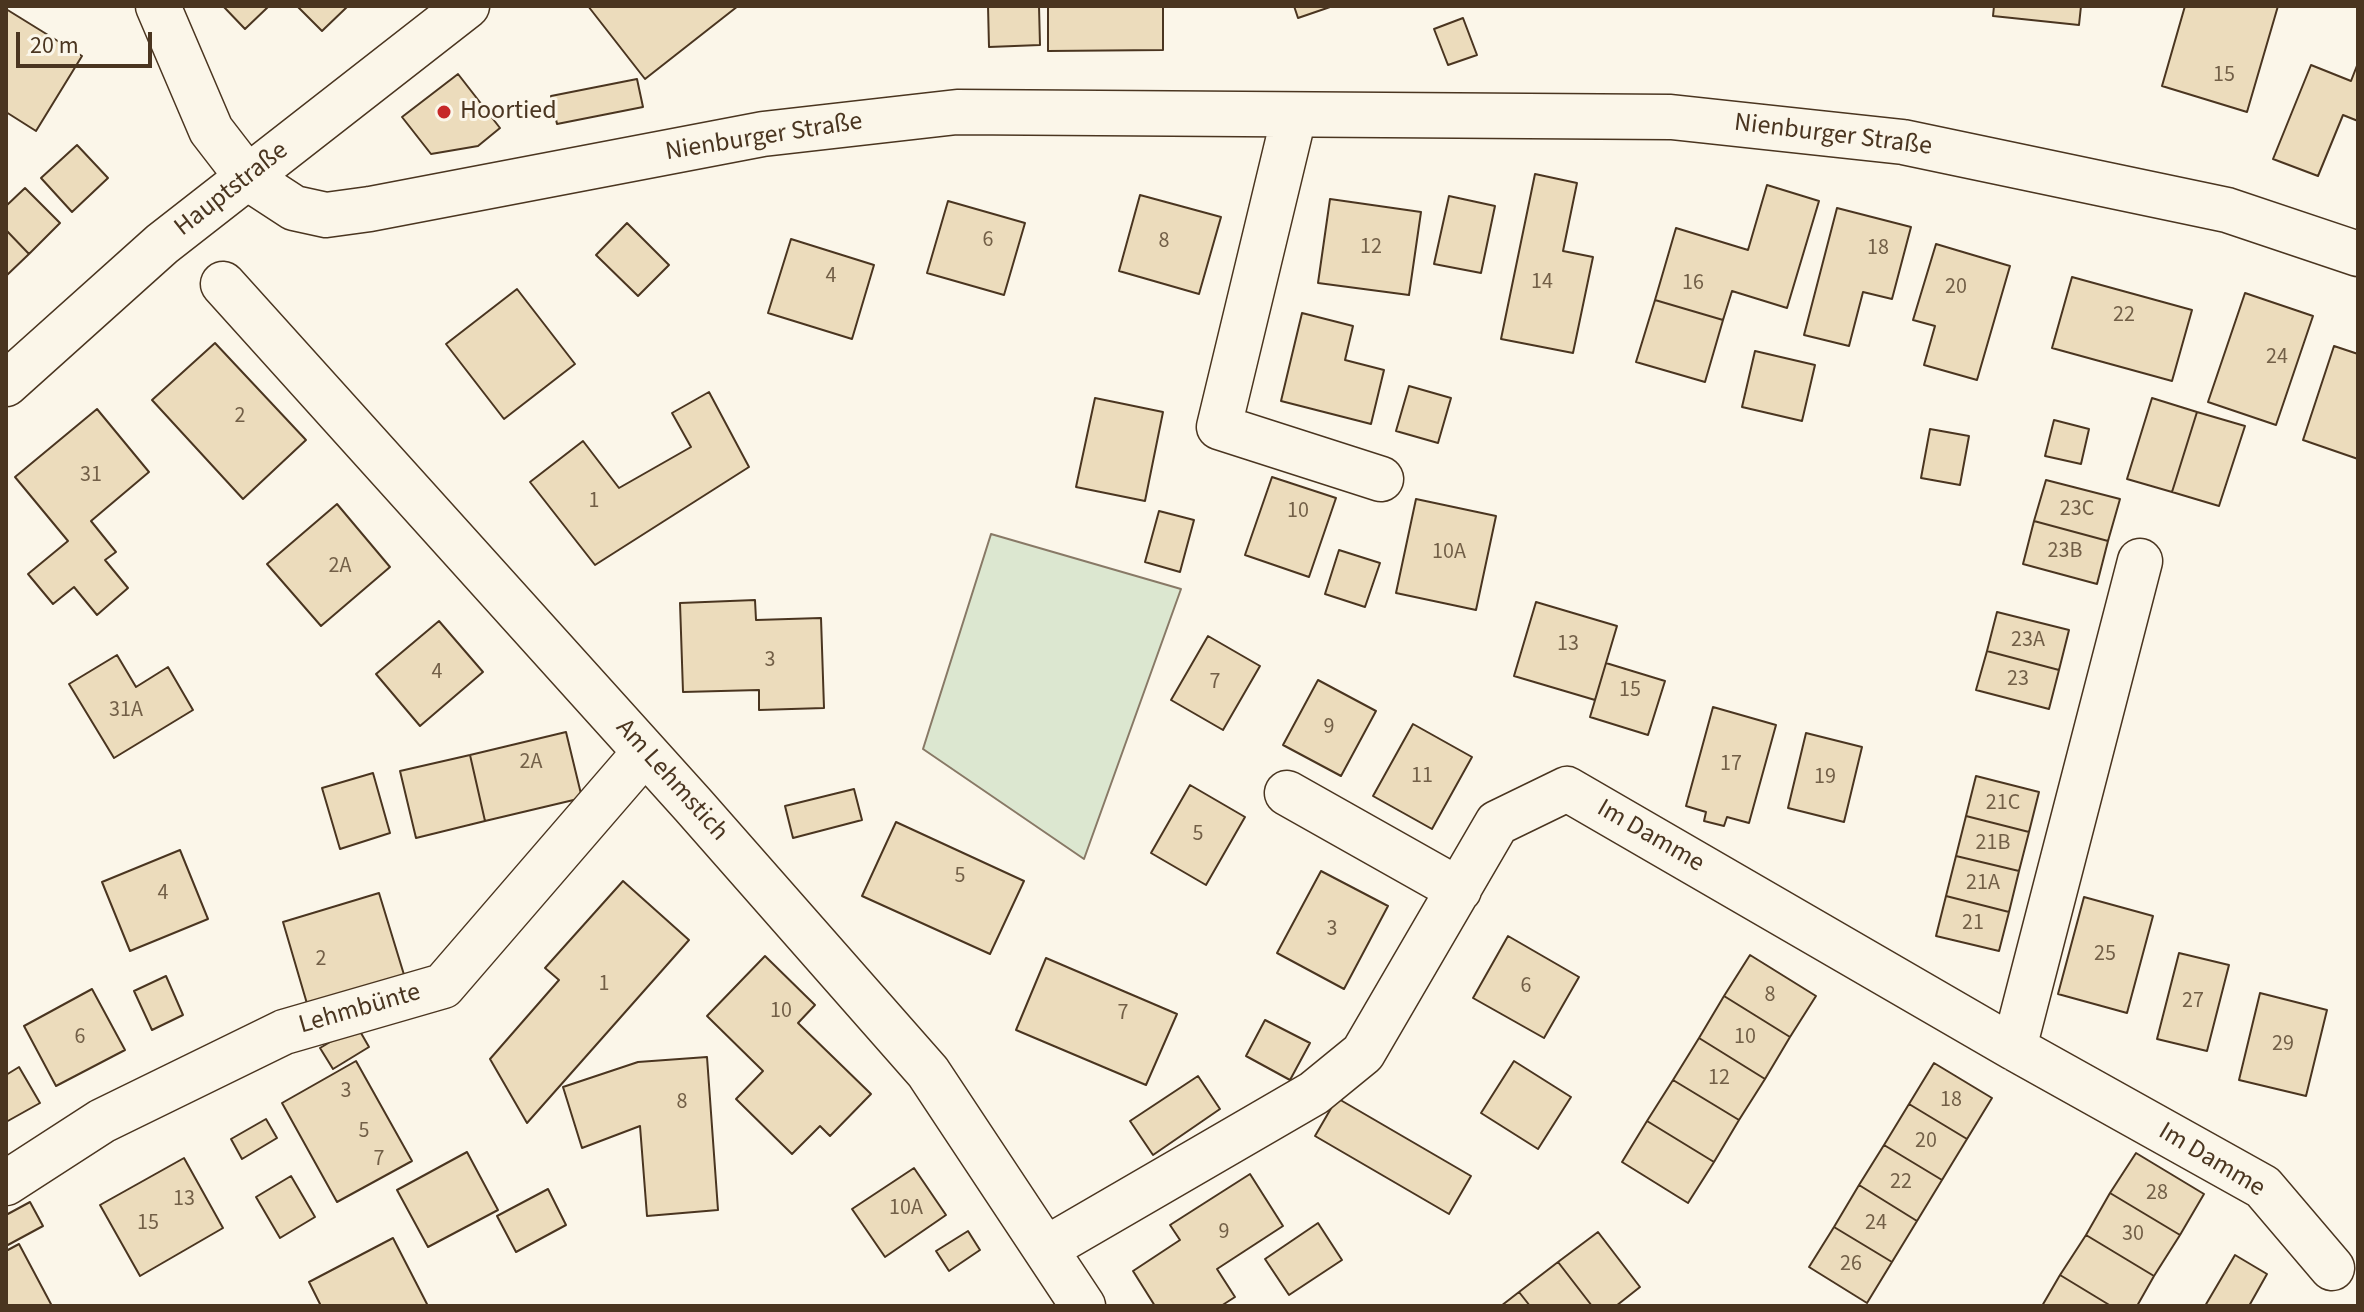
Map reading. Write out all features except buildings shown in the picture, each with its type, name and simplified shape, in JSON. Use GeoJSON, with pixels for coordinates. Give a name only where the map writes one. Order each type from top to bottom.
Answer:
{"type":"FeatureCollection","features":[{"type":"Feature","properties":{"kind":"street","name":"Nienburger Straße"},"geometry":{"type":"LineString","coordinates":[[158,6],[211,130],[248,178],[294,208],[326,215],[763,134],[957,112],[1671,117],[1903,142],[2227,210],[2358,254]]}},
{"type":"Feature","properties":{"kind":"street","name":"Hauptstraße"},"geometry":{"type":"LineString","coordinates":[[6,384],[162,244],[467,6]]}},
{"type":"Feature","properties":{"kind":"street"},"geometry":{"type":"LineString","coordinates":[[1294,116],[1219,427],[1381,479]]}},
{"type":"Feature","properties":{"kind":"street","name":"Am Lehmstich"},"geometry":{"type":"LineString","coordinates":[[223,284],[645,752],[928,1072],[1083,1306]]}},
{"type":"Feature","properties":{"kind":"street"},"geometry":{"type":"LineString","coordinates":[[2014,1048],[2140,561]]}},
{"type":"Feature","properties":{"kind":"street","name":"Lehmbünte"},"geometry":{"type":"LineString","coordinates":[[6,1183],[102,1121],[284,1032],[443,986],[645,752]]}},
{"type":"Feature","properties":{"kind":"street","name":"Im Damme"},"geometry":{"type":"LineString","coordinates":[[1047,1248],[1314,1093],[1363,1053],[1497,823],[1567,789],[2014,1048],[2263,1187],[2332,1268]]}},
{"type":"Feature","properties":{"kind":"street"},"geometry":{"type":"LineString","coordinates":[[1287,793],[1459,890]]}},
{"type":"Feature","properties":{"kind":"green space"},"geometry":{"type":"Polygon","coordinates":[[[991,534],[1181,589],[1084,859],[923,749],[991,534]]]}},
{"type":"Feature","properties":{"kind":"place","name":"Hoortied"},"geometry":{"type":"Point","coordinates":[444,112]}}]}
